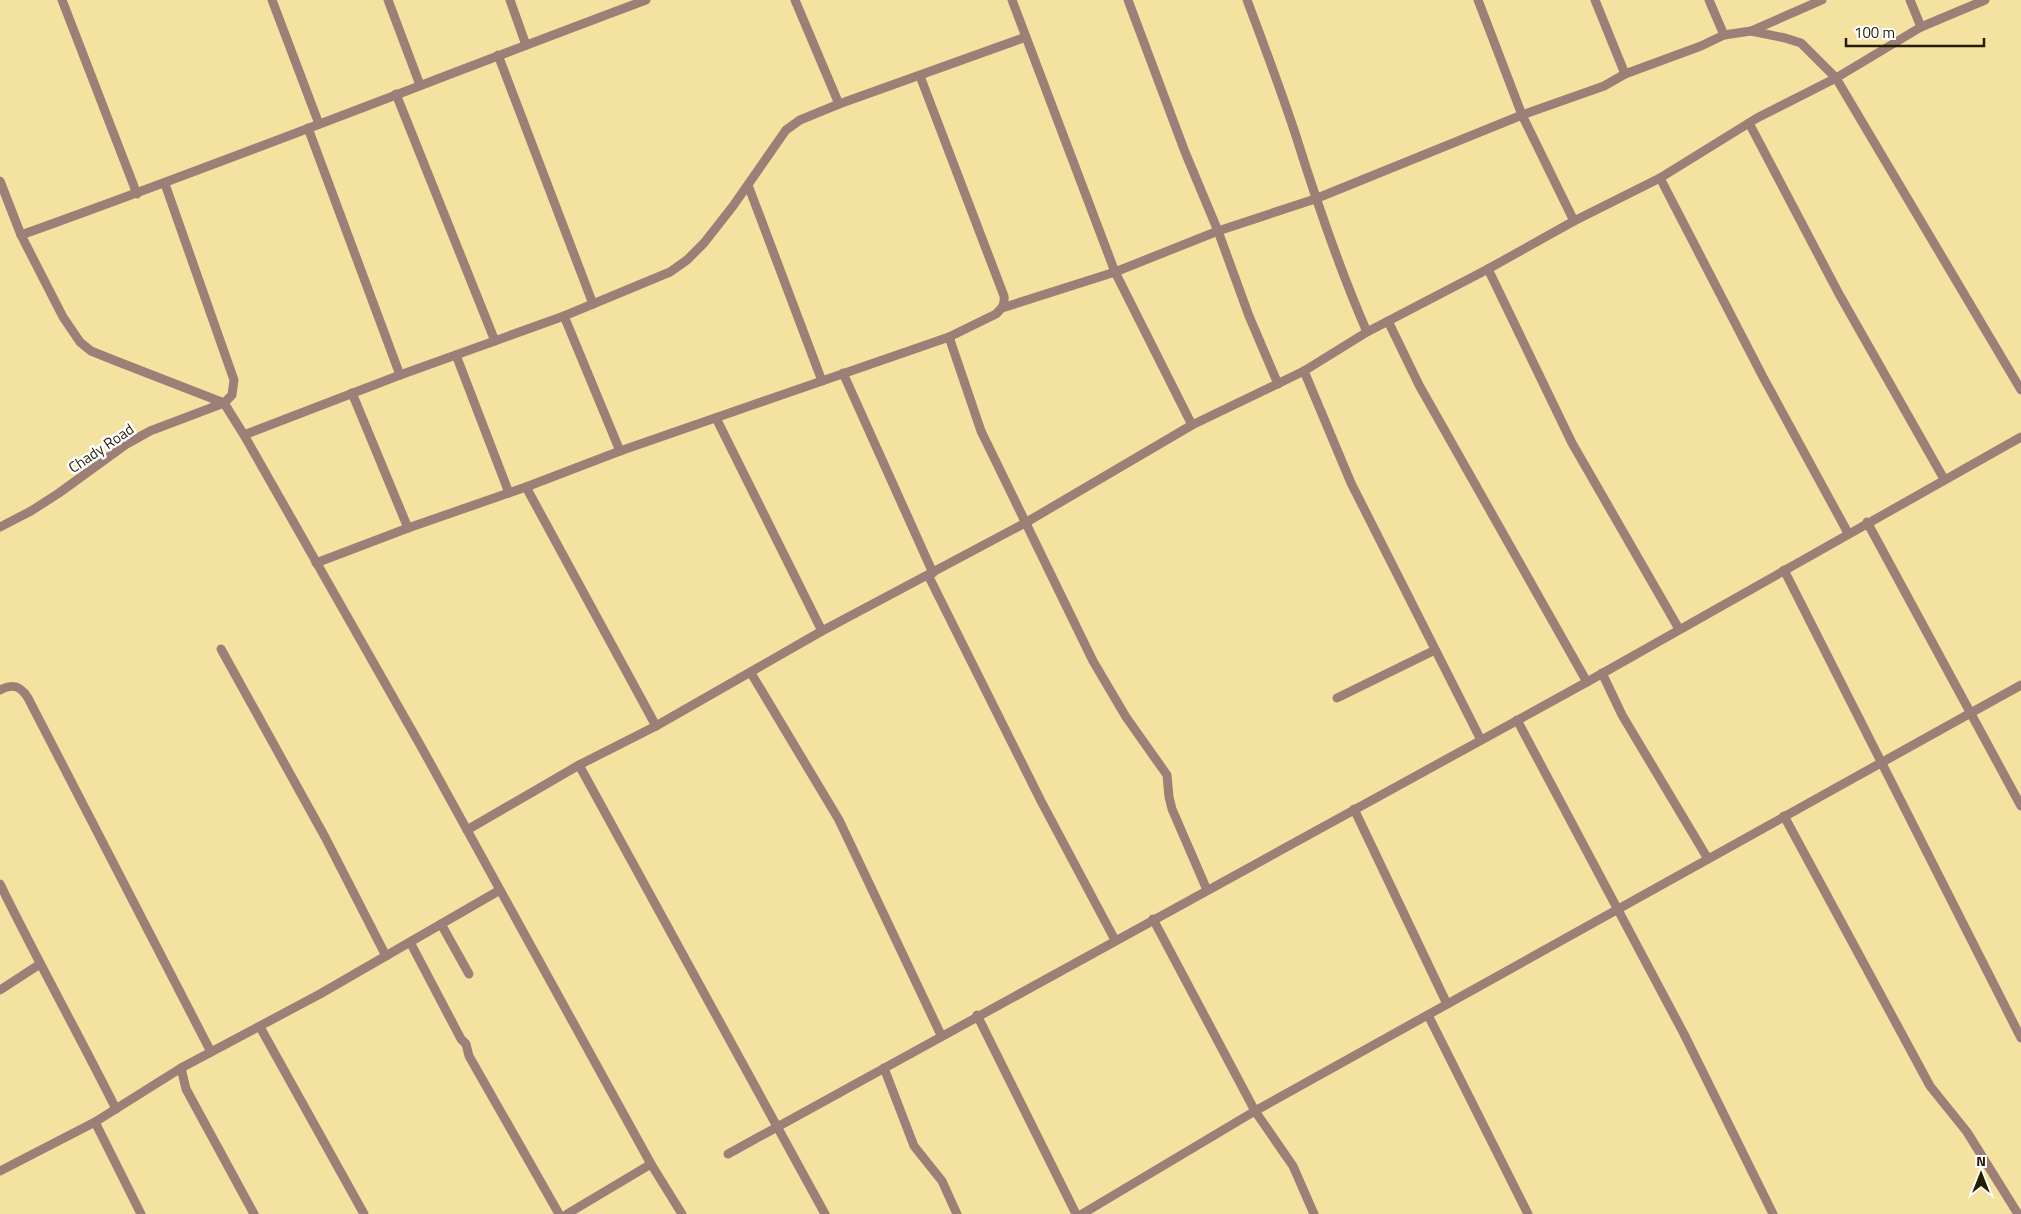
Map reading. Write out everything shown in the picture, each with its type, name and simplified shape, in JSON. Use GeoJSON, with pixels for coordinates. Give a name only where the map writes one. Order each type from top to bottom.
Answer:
{"type":"FeatureCollection","features":[{"type":"Feature","properties":{"kind":"street"},"geometry":{"type":"LineString","coordinates":[[62,0],[137,194]]}},
{"type":"Feature","properties":{"kind":"street"},"geometry":{"type":"LineString","coordinates":[[272,0],[319,124]]}},
{"type":"Feature","properties":{"kind":"street"},"geometry":{"type":"LineString","coordinates":[[388,0],[420,85]]}},
{"type":"Feature","properties":{"kind":"street"},"geometry":{"type":"LineString","coordinates":[[510,0],[526,45]]}},
{"type":"Feature","properties":{"kind":"street"},"geometry":{"type":"LineString","coordinates":[[21,235],[165,184],[396,94],[646,0]]}},
{"type":"Feature","properties":{"kind":"street"},"geometry":{"type":"LineString","coordinates":[[795,0],[839,104]]}},
{"type":"Feature","properties":{"kind":"street"},"geometry":{"type":"LineString","coordinates":[[1012,0],[1115,272],[1192,425]]}},
{"type":"Feature","properties":{"kind":"street"},"geometry":{"type":"LineString","coordinates":[[1128,0],[1249,316],[1278,384]]}},
{"type":"Feature","properties":{"kind":"street"},"geometry":{"type":"LineString","coordinates":[[1247,0],[1296,135],[1315,199],[1345,282],[1367,332]]}},
{"type":"Feature","properties":{"kind":"street"},"geometry":{"type":"LineString","coordinates":[[1478,0],[1522,115],[1574,221]]}},
{"type":"Feature","properties":{"kind":"street"},"geometry":{"type":"LineString","coordinates":[[1595,0],[1626,74]]}},
{"type":"Feature","properties":{"kind":"street"},"geometry":{"type":"LineString","coordinates":[[1709,0],[1724,35]]}},
{"type":"Feature","properties":{"kind":"street"},"geometry":{"type":"LineString","coordinates":[[1002,308],[1115,272],[1218,231],[1315,199],[1522,115],[1604,86],[1626,74],[1701,46],[1724,35],[1751,31],[1822,0]]}},
{"type":"Feature","properties":{"kind":"street"},"geometry":{"type":"LineString","coordinates":[[1910,0],[1921,27]]}},
{"type":"Feature","properties":{"kind":"street"},"geometry":{"type":"LineString","coordinates":[[467,830],[579,765],[656,726],[822,631],[1025,523],[1192,425],[1304,371],[1367,332],[1488,269],[1574,221],[1660,178],[1749,123],[1836,78],[1921,27],[1984,0]]}},
{"type":"Feature","properties":{"kind":"street"},"geometry":{"type":"LineString","coordinates":[[1751,31],[1801,43],[1836,78],[2021,390]]}},
{"type":"Feature","properties":{"kind":"street"},"geometry":{"type":"LineString","coordinates":[[244,435],[400,375],[564,316],[670,272],[687,260],[704,243],[748,185],[786,130],[800,120],[839,104],[1026,37]]}},
{"type":"Feature","properties":{"kind":"street"},"geometry":{"type":"LineString","coordinates":[[498,55],[593,304]]}},
{"type":"Feature","properties":{"kind":"street"},"geometry":{"type":"LineString","coordinates":[[316,563],[408,528],[526,488],[620,451],[949,337],[996,314],[1005,303],[1004,296],[920,76]]}},
{"type":"Feature","properties":{"kind":"street"},"geometry":{"type":"LineString","coordinates":[[396,94],[495,341]]}},
{"type":"Feature","properties":{"kind":"street"},"geometry":{"type":"LineString","coordinates":[[1749,123],[1838,294],[1944,479]]}},
{"type":"Feature","properties":{"kind":"street"},"geometry":{"type":"LineString","coordinates":[[308,128],[400,375]]}},
{"type":"Feature","properties":{"kind":"street"},"geometry":{"type":"LineString","coordinates":[[1660,178],[1763,378],[1848,533]]}},
{"type":"Feature","properties":{"kind":"street"},"geometry":{"type":"LineString","coordinates":[[0,181],[21,235],[62,317],[80,342],[90,350],[116,362],[224,403],[244,435],[467,830],[651,1164],[682,1214]]}},
{"type":"Feature","properties":{"kind":"street"},"geometry":{"type":"LineString","coordinates":[[165,184],[234,380],[235,385],[232,395],[224,403]]}},
{"type":"Feature","properties":{"kind":"street"},"geometry":{"type":"LineString","coordinates":[[748,185],[822,381]]}},
{"type":"Feature","properties":{"kind":"street"},"geometry":{"type":"LineString","coordinates":[[1488,269],[1572,443],[1679,629]]}},
{"type":"Feature","properties":{"kind":"street"},"geometry":{"type":"LineString","coordinates":[[564,316],[620,451]]}},
{"type":"Feature","properties":{"kind":"street"},"geometry":{"type":"LineString","coordinates":[[1388,322],[1419,385],[1587,682]]}},
{"type":"Feature","properties":{"kind":"street"},"geometry":{"type":"LineString","coordinates":[[949,337],[981,431],[1092,661],[1126,717],[1167,775],[1168,797],[1172,809],[1207,890]]}},
{"type":"Feature","properties":{"kind":"street"},"geometry":{"type":"LineString","coordinates":[[456,355],[509,493]]}},
{"type":"Feature","properties":{"kind":"street"},"geometry":{"type":"LineString","coordinates":[[1304,371],[1351,483],[1481,740]]}},
{"type":"Feature","properties":{"kind":"street"},"geometry":{"type":"LineString","coordinates":[[844,373],[930,574],[1041,801],[1115,940]]}},
{"type":"Feature","properties":{"kind":"street"},"geometry":{"type":"LineString","coordinates":[[352,393],[408,528]]}},
{"type":"Feature","properties":{"kind":"street","name":"Chady Road"},"geometry":{"type":"LineString","coordinates":[[0,528],[60,493],[150,431],[224,403]]}},
{"type":"Feature","properties":{"kind":"street"},"geometry":{"type":"LineString","coordinates":[[716,418],[822,631]]}},
{"type":"Feature","properties":{"kind":"street"},"geometry":{"type":"LineString","coordinates":[[728,1154],[778,1128],[941,1035],[1587,682],[1867,522],[2021,437]]}},
{"type":"Feature","properties":{"kind":"street"},"geometry":{"type":"LineString","coordinates":[[526,488],[656,726]]}},
{"type":"Feature","properties":{"kind":"street"},"geometry":{"type":"LineString","coordinates":[[1867,522],[2021,806]]}},
{"type":"Feature","properties":{"kind":"street"},"geometry":{"type":"LineString","coordinates":[[1784,570],[2021,1038]]}},
{"type":"Feature","properties":{"kind":"street"},"geometry":{"type":"LineString","coordinates":[[221,649],[325,837],[386,956]]}},
{"type":"Feature","properties":{"kind":"street"},"geometry":{"type":"LineString","coordinates":[[1338,698],[1435,650]]}},
{"type":"Feature","properties":{"kind":"street"},"geometry":{"type":"LineString","coordinates":[[751,673],[839,820],[941,1035]]}},
{"type":"Feature","properties":{"kind":"street"},"geometry":{"type":"LineString","coordinates":[[1602,673],[1622,715],[1708,859]]}},
{"type":"Feature","properties":{"kind":"street"},"geometry":{"type":"LineString","coordinates":[[1082,1214],[1255,1111],[2021,684]]}},
{"type":"Feature","properties":{"kind":"street"},"geometry":{"type":"LineString","coordinates":[[0,690],[5,687],[17,686],[23,690],[28,698],[211,1052]]}},
{"type":"Feature","properties":{"kind":"street"},"geometry":{"type":"LineString","coordinates":[[1518,720],[1684,1034],[1773,1214]]}},
{"type":"Feature","properties":{"kind":"street"},"geometry":{"type":"LineString","coordinates":[[579,765],[825,1214]]}},
{"type":"Feature","properties":{"kind":"street"},"geometry":{"type":"LineString","coordinates":[[1354,809],[1447,1004]]}},
{"type":"Feature","properties":{"kind":"street"},"geometry":{"type":"LineString","coordinates":[[1784,816],[1930,1086],[1967,1132],[2018,1214]]}},
{"type":"Feature","properties":{"kind":"street"},"geometry":{"type":"LineString","coordinates":[[0,884],[40,964],[59,995],[116,1109]]}},
{"type":"Feature","properties":{"kind":"street"},"geometry":{"type":"LineString","coordinates":[[0,1171],[95,1122],[181,1068],[260,1027],[500,890]]}},
{"type":"Feature","properties":{"kind":"street"},"geometry":{"type":"LineString","coordinates":[[1153,919],[1255,1111],[1293,1166],[1314,1214]]}},
{"type":"Feature","properties":{"kind":"street"},"geometry":{"type":"LineString","coordinates":[[441,924],[469,974]]}},
{"type":"Feature","properties":{"kind":"street"},"geometry":{"type":"LineString","coordinates":[[410,942],[461,1039],[466,1044],[469,1056],[559,1214]]}},
{"type":"Feature","properties":{"kind":"street"},"geometry":{"type":"LineString","coordinates":[[0,990],[40,964]]}},
{"type":"Feature","properties":{"kind":"street"},"geometry":{"type":"LineString","coordinates":[[1428,1014],[1528,1214]]}},
{"type":"Feature","properties":{"kind":"street"},"geometry":{"type":"LineString","coordinates":[[977,1016],[1076,1214]]}},
{"type":"Feature","properties":{"kind":"street"},"geometry":{"type":"LineString","coordinates":[[260,1027],[364,1214]]}},
{"type":"Feature","properties":{"kind":"street"},"geometry":{"type":"LineString","coordinates":[[181,1068],[186,1089],[254,1214]]}},
{"type":"Feature","properties":{"kind":"street"},"geometry":{"type":"LineString","coordinates":[[884,1068],[914,1146],[942,1181],[957,1214]]}},
{"type":"Feature","properties":{"kind":"street"},"geometry":{"type":"LineString","coordinates":[[95,1122],[142,1214]]}},
{"type":"Feature","properties":{"kind":"street"},"geometry":{"type":"LineString","coordinates":[[567,1214],[651,1164]]}}]}
